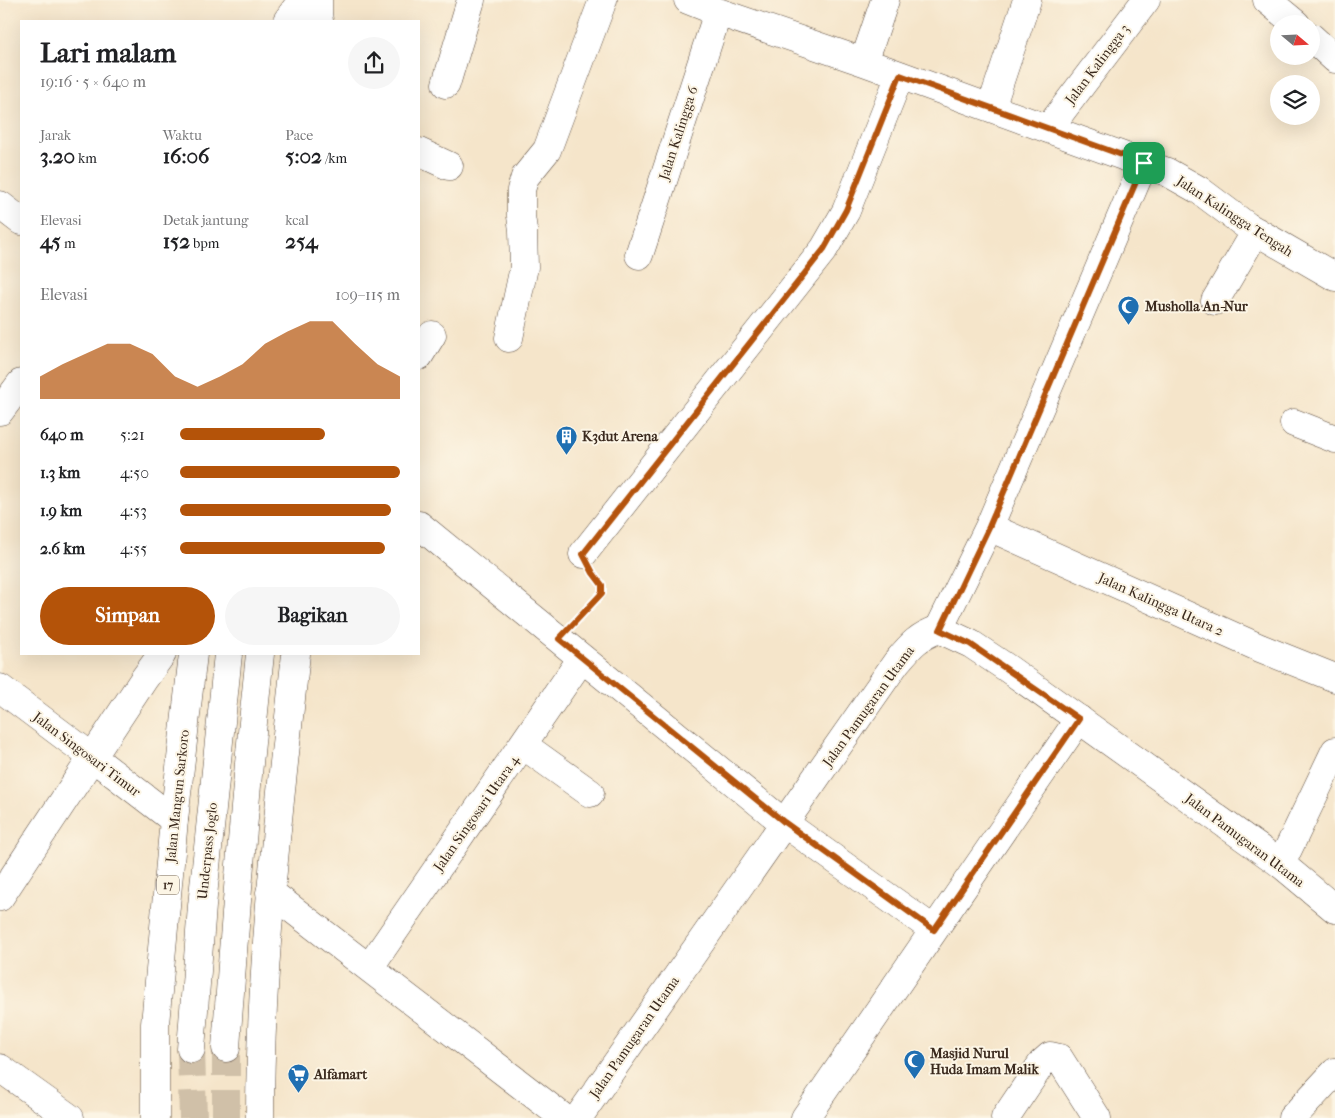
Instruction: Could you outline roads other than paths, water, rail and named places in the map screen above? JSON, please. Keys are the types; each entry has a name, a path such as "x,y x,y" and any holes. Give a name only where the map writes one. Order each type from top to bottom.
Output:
{"main road":[{"path":"446,84 471,0"},
{"path":"509,338 524,267 523,230 520,216 521,190 525,176 540,161 547,150 603,0"},
{"name":"Jalan Kalingga Tengah","path":"688,0 734,10 864,62 1144,163 1183,180 1256,231 1335,277"},
{"path":"864,62 885,0"},
{"path":"991,108 1027,0"},
{"name":"Jalan Kalingga 3","path":"1048,129 1146,0"},
{"path":"1267,0 1285,15"},
{"name":"Jalan Kalingga 6","path":"639,255 734,10"},
{"path":"290,20 314,11"},
{"path":"1320,46 1335,59"},
{"path":"583,554 824,249 846,210 900,75"},
{"path":"420,152 449,166"},
{"path":"940,630 989,527 1144,163"},
{"path":"0,205 20,220"},
{"path":"1215,302 1256,231"},
{"path":"0,411 20,384"},
{"path":"1294,423 1335,439"},
{"path":"420,526 784,822 934,930"},
{"name":"Jalan Kalingga Utara 2","path":"989,527 1260,648 1335,678"},
{"name":"Jalan Pamugaran Utama","path":"578,1118 879,687 908,648 924,635 940,630 970,644 1079,719 1281,864 1335,909"},
{"path":"0,897 161,655"},
{"name":"Jalan Mangun Sarkoro","path":"155,1118 155,1024 174,820 193,655"},
{"name":"Underpass Joglo","path":"191,1049 203,896 228,655"},
{"path":"226,1048 236,902 260,655"},
{"path":"260,1118 260,1048 270,892 296,655"},
{"name":"Jalan Singosari Utara 4","path":"368,968 582,658"},
{"name":"Jalan Singosari Timur","path":"0,688 174,820"},
{"path":"805,1118 1079,719"},
{"path":"523,745 590,793"},
{"path":"1281,864 1335,751"},
{"path":"270,892 564,1118"},
{"path":"1004,1118 1042,1063 1050,1056 1059,1058 1097,1118"},
{"path":"0,1068 70,1118"},
{"path":"1292,1118 1335,1072"}],"tunnel":[{"path":"226,1048 226,1118"},
{"path":"191,1049 193,1118"}],"place":[{"name":"Musholla An-Nur","path":"1129,325"},
{"name":"K3dut Arena","path":"566,455"},
{"name":"Masjid Nurul Huda Imam Malik","path":"914,1080"},
{"name":"Alfamart","path":"298,1093"}]}
